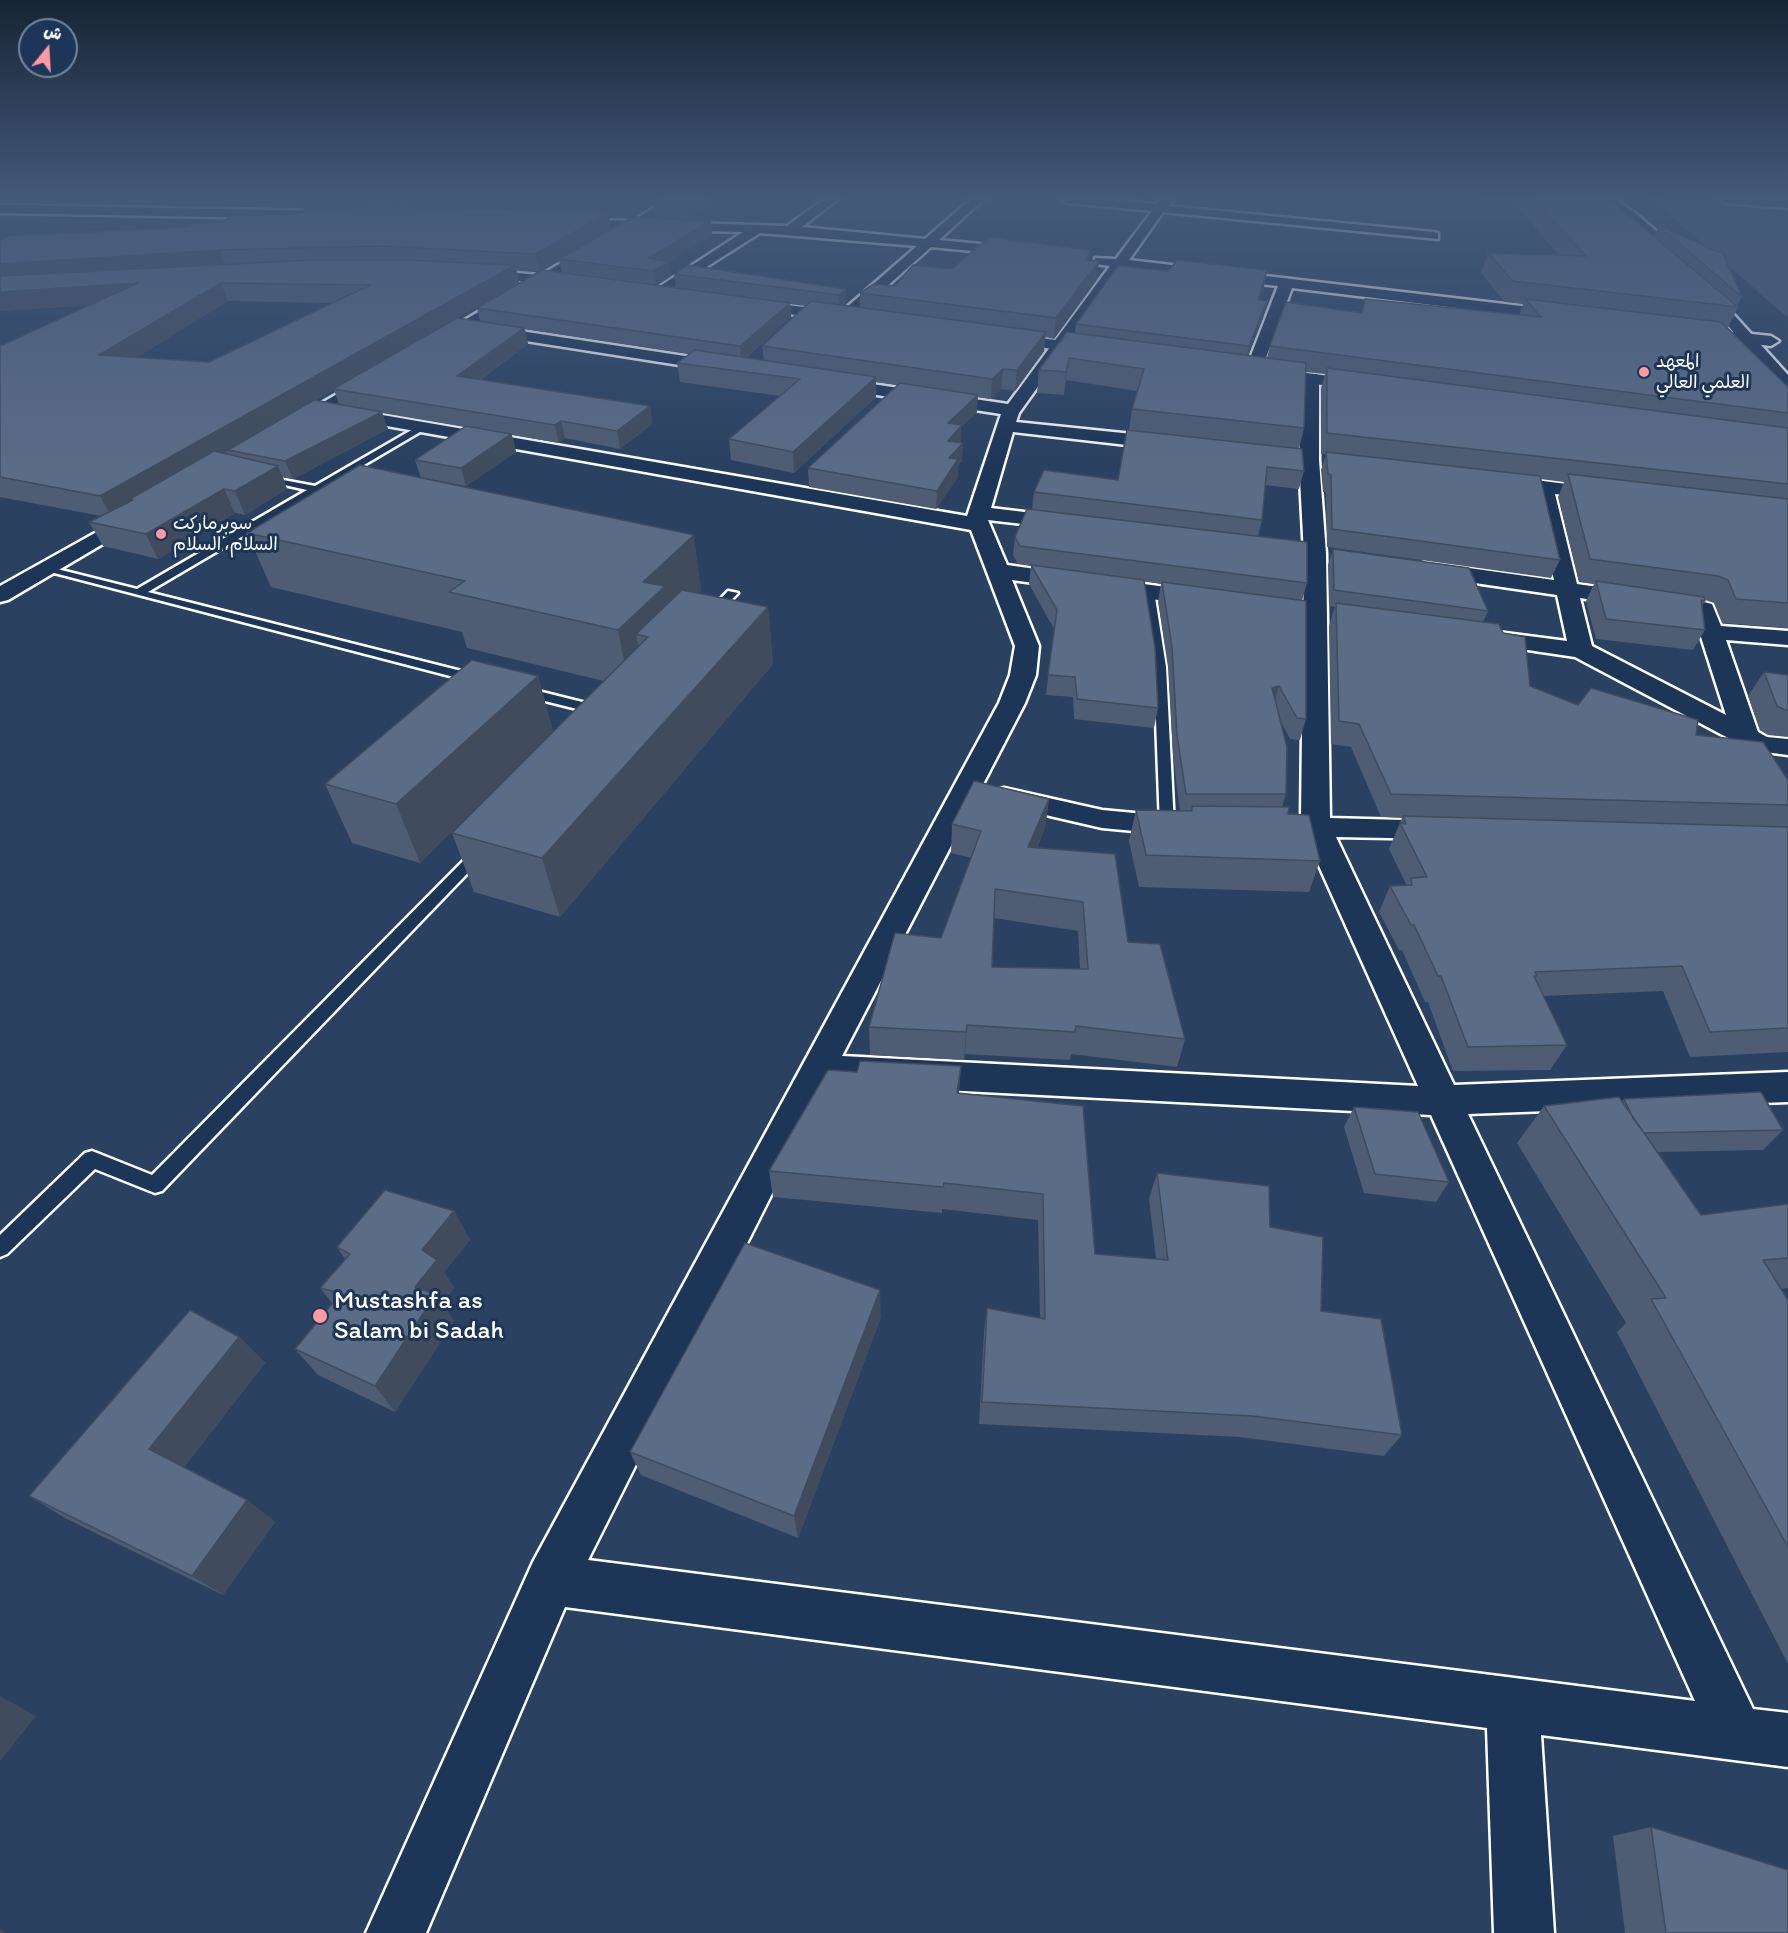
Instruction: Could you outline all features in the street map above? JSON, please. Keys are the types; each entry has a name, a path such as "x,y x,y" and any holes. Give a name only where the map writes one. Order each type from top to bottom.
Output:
{"main road":[{"path":"421,351 525,289"},
{"path":"659,289 654,292 682,296"},
{"path":"844,317 875,289"},
{"path":"396,1933 551,1580 817,1069 1012,703 1026,660 1027,646 980,519 1009,418 1060,345 1087,289"},
{"path":"1284,289 1247,370 1381,388"},
{"path":"1345,289 1583,319"},
{"path":"1703,289 1788,386"},
{"path":"1708,289 1753,322 1782,354"},
{"path":"729,302 867,320"},
{"path":"793,327 809,312"},
{"path":"462,327 746,370"},
{"path":"1678,331 1771,341"},
{"path":"981,335 1117,353"},
{"path":"279,433 391,368"},
{"path":"1311,378 1309,460 1315,554 1316,827 1445,1100 1737,1733"},
{"path":"814,380 894,393 1009,418 1193,447"},
{"path":"878,408 894,393"},
{"path":"320,410 789,492 980,519 1083,525"},
{"path":"789,492 805,476"},
{"path":"1473,479 1624,496"},
{"path":"1543,487 1581,650"},
{"path":"0,595 157,504"},
{"path":"1407,567 1704,609 1746,736"},
{"path":"999,572 1226,602"},
{"path":"1712,632 1788,638"},
{"path":"1454,633 1581,650 1761,744 1786,750"},
{"path":"968,789 1102,819 1167,826 1201,826"},
{"path":"1270,826 1469,831"},
{"path":"817,1069 1445,1100 1788,1087"},
{"path":"551,1580 1788,1740"},
{"path":"1513,1704 1524,1933"}],"lane":[{"path":"138,593 422,427"},
{"path":"251,475 317,489"},
{"path":"45,569 487,682"},
{"path":"1148,591 1160,667 1167,826"},
{"path":"701,625 732,593"},
{"path":"510,688 614,715 597,732"},
{"path":"0,1248 92,1159 155,1185 489,843"}],"shaded area":[{"path":"1755,289 1788,289 1788,318"}],"building":[{"path":"0,289 43,289 0,292"},
{"path":"124,289 210,289 99,355 209,362 361,289 472,289 100,496 0,477 0,346"},
{"path":"509,289 686,289 790,303 740,346 477,308"},
{"path":"793,289 846,289 839,295"},
{"path":"866,289 1078,289 1056,318 860,293"},
{"path":"1101,289 1261,289 1258,300 1267,301 1249,346 1076,324"},
{"path":"1584,289 1717,289 1738,307"},
{"path":"1365,299 1541,317 1525,299 1721,322 1788,387 1788,413 1270,346 1286,302 1362,313"},
{"path":"811,301 1046,332 1017,370 1003,369 992,379 762,346"},
{"path":"457,318 524,328 457,376 650,406 617,431 561,421 555,425 333,389"},
{"path":"1067,332 1306,363 1304,428 1132,409 1144,369 1069,358 1066,372 1039,370"},
{"path":"695,350 876,377 793,452 729,439 800,379 677,363"},
{"path":"1327,368 1788,428 1788,484 1327,433"},
{"path":"900,383 978,395 948,423 962,425 948,441 963,443 949,458 958,459 937,491 808,468"},
{"path":"314,400 382,412 285,461 228,450"},
{"path":"466,426 511,434 461,468 415,460"},
{"path":"1127,430 1302,449 1304,471 1267,467 1262,520 1034,492 1044,470 1118,480"},
{"path":"214,451 278,466 235,491 224,489 146,534 89,522 133,500 130,499"},
{"path":"1326,452 1540,476 1560,560 1332,529 1331,475 1328,474"},
{"path":"360,465 694,535 643,582 665,586 618,630 449,592 465,581 247,533"},
{"path":"1568,474 1788,499 1788,603 1736,599 1728,580 1718,576 1590,559"},
{"path":"1027,509 1307,542 1307,583 1020,546 1015,537"},
{"path":"1333,549 1469,568 1488,611 1334,590"},
{"path":"1031,565 1144,580 1155,648 1158,708 1077,699 1075,677 1048,675 1057,610"},
{"path":"1596,581 1704,597 1705,601 1701,600 1705,630 1606,619"},
{"path":"1162,582 1306,601 1306,719 1297,718 1279,686 1272,688 1287,747 1286,794 1186,794 1177,735 1172,647"},
{"path":"682,590 768,607 542,858 452,833 648,637 636,634"},
{"path":"1336,603 1499,624 1503,633 1525,637 1530,686 1578,705 1591,688 1698,720 1696,735 1763,742 1788,780 1788,805 1391,794 1359,724 1339,721"},
{"path":"472,660 538,676 396,804 325,784"},
{"path":"1764,672 1788,675 1788,710 1777,706"},
{"path":"974,781 1049,799 1028,847 1115,854 1128,942 1160,944 1185,1039 1076,1026 1075,1032 967,1025 966,1032 869,1027 895,933 941,938 981,831 952,824","holes":["995,889 1083,902 1088,969 992,967"]},
{"path":"1192,806 1289,807 1288,814 1309,815 1320,861 1146,855 1136,810 1192,811"},
{"path":"1403,816 1788,827 1788,1028 1710,1032 1682,966 1535,972 1537,976 1534,976 1567,1045 1468,1047 1441,976 1438,976 1414,925 1411,925 1390,886 1412,885 1411,878 1427,877 1400,823 1406,824"},
{"path":"860,1061 961,1066 957,1093 1083,1106 1095,1254 1168,1260 1157,1173 1269,1186 1270,1227 1323,1237 1321,1311 1381,1319 1402,1435 1253,1416 982,1402 987,1308 1045,1319 1043,1194 944,1183 943,1187 769,1171 828,1070 857,1072"},
{"path":"1761,1092 1783,1130 1644,1133 1633,1118 1624,1099"},
{"path":"1619,1097 1701,1215 1788,1204 1788,1258 1763,1260 1788,1300 1788,1547 1651,1299 1666,1298 1544,1106"},
{"path":"1354,1107 1418,1112 1449,1182 1375,1174"},
{"path":"385,1190 454,1211 422,1250 437,1260 415,1287 436,1294 375,1386 295,1349 341,1293 320,1288 350,1254 337,1247"},
{"path":"745,1243 880,1290 794,1516 630,1452"},
{"path":"190,1310 239,1337 149,1449 247,1500 192,1576 29,1496"},
{"path":"1651,1827 1788,1870 1788,1933 1666,1933"}],"place":[{"name":"المعهد العلمي العالي","path":"1644,372"},
{"name":"سوبرماركت السلام، السلام","path":"161,534"},
{"name":"Mustashfa as Salam bi Sadah","path":"320,1316"}]}
